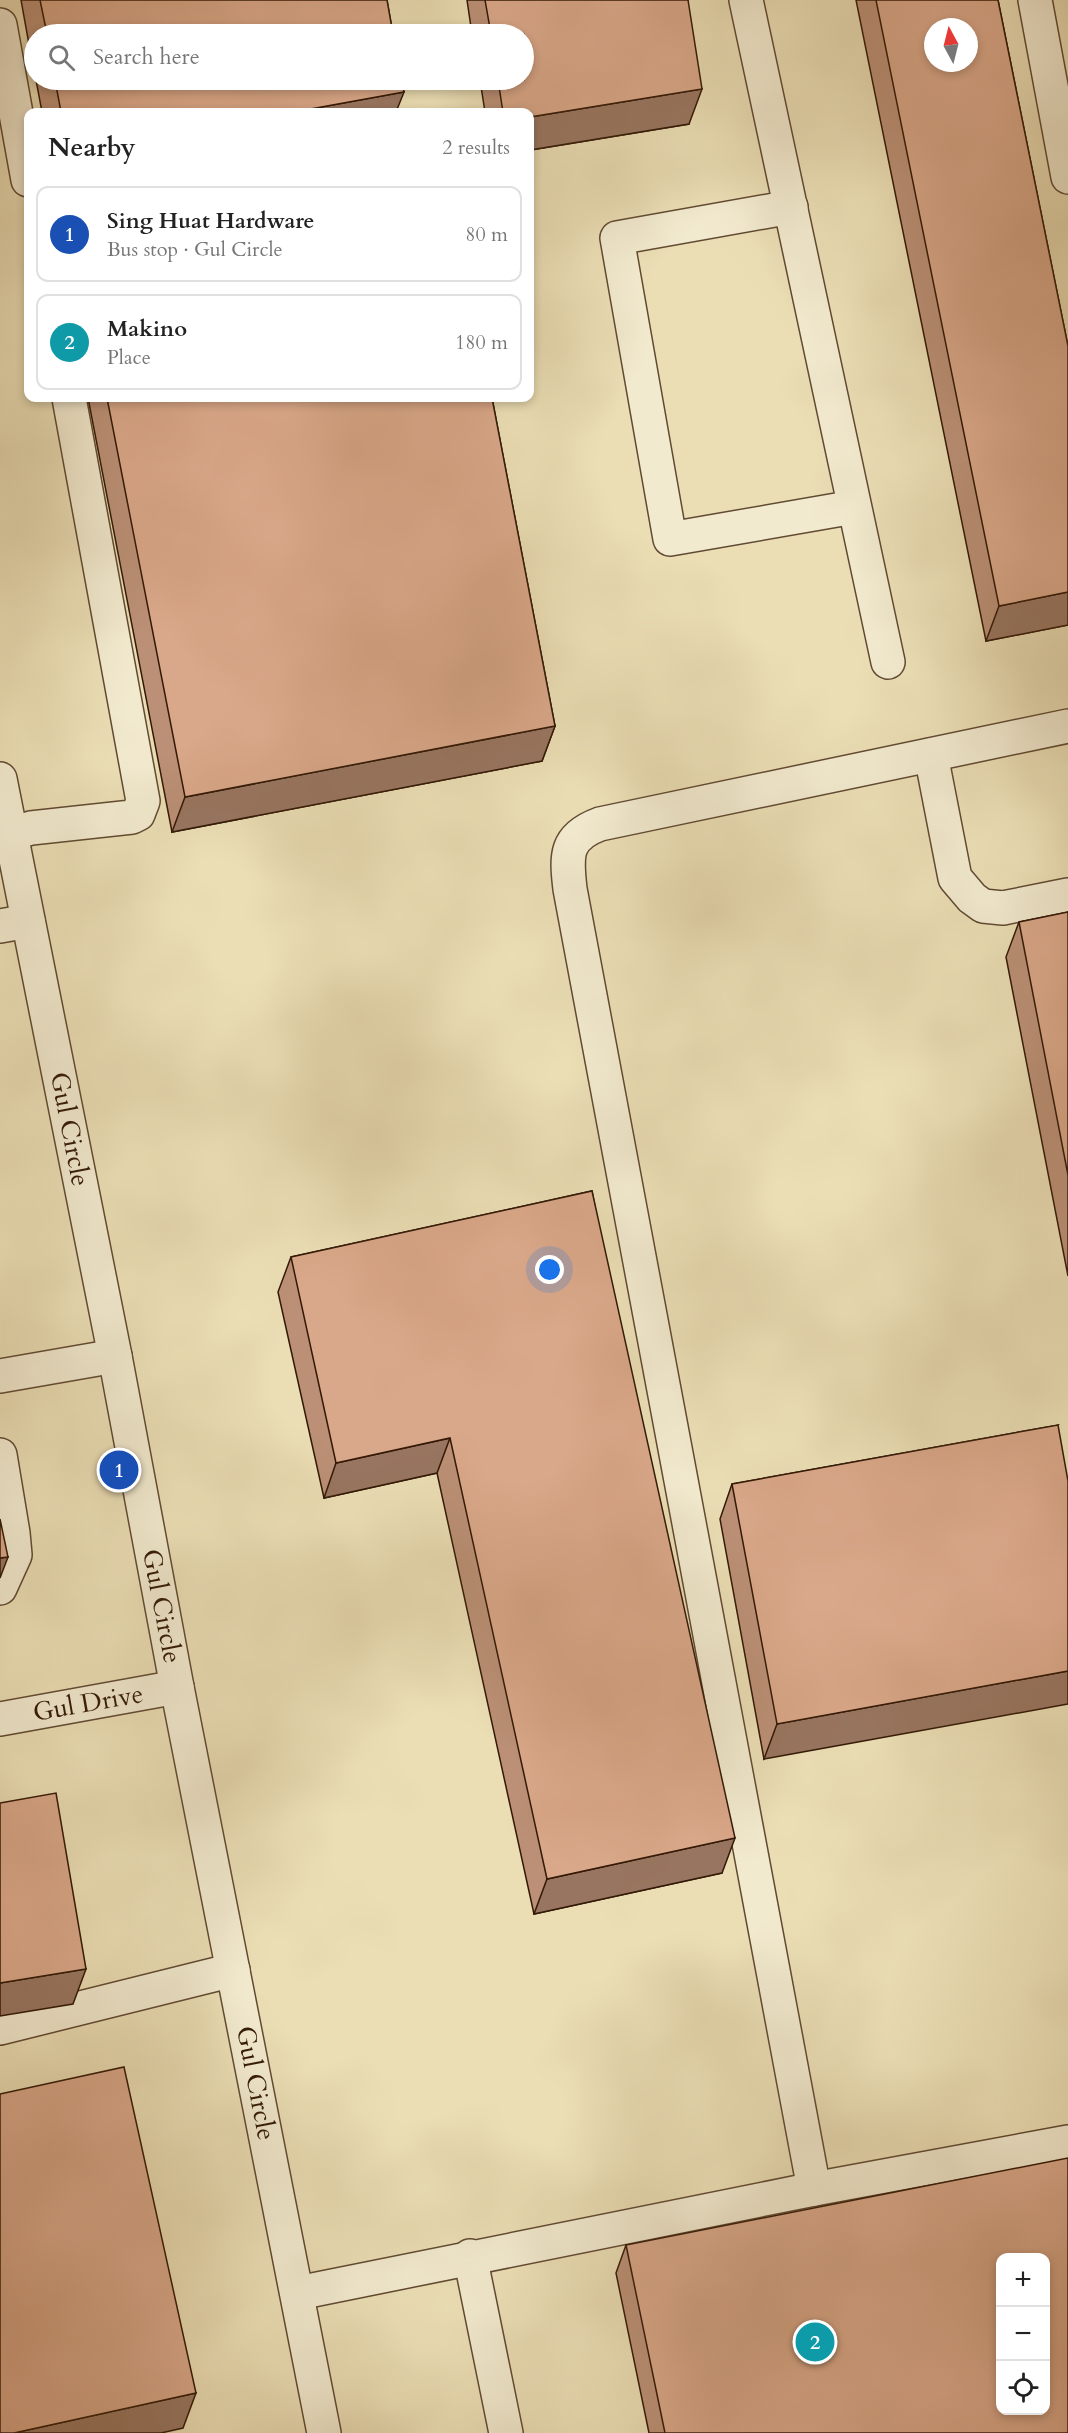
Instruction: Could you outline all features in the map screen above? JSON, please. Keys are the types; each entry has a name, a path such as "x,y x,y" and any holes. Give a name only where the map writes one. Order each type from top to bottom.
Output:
{"street":[{"path":"746,0 888,662"},
{"path":"1035,0 1068,177"},
{"path":"0,25 24,158"},
{"path":"790,207 617,238 670,539 854,507"},
{"path":"11,834 31,828 132,817 138,814 143,801 70,402"},
{"path":"814,2189 574,912 567,862 569,848 584,830 600,824 1068,726"},
{"path":"931,755 956,878 972,898 983,906 1003,908 1068,895"},
{"name":"Gul Circle","path":"0,779 11,834 14,924 115,1356 177,1687 324,2433"},
{"path":"0,1376 115,1356"},
{"path":"0,1455 15,1555 0,1588"},
{"name":"Gul Drive","path":"0,1719 177,1687"},
{"path":"0,2028 233,1970"},
{"path":"298,2293 470,2256 1068,2142"},
{"path":"470,2256 506,2433"}],"building":[{"path":"40,0 387,0 391,24 45,24"},
{"path":"485,0 688,0 702,89 534,116 534,108 502,108 500,90 534,90 534,24 489,24"},
{"path":"876,0 998,0 1068,346 1068,592 999,606"},
{"path":"57,90 404,90 404,92 316,108 60,108"},
{"path":"108,402 493,402 555,726 185,797"},
{"path":"1068,912 1068,1175 1019,922"},
{"path":"592,1191 735,1838 547,1879 450,1438 336,1463 291,1257"},
{"path":"1058,1425 1068,1481 1068,1671 777,1724 732,1484"},
{"path":"0,1519 8,1557 0,1558"},
{"path":"56,1793 86,1969 0,1983 0,1803"},
{"path":"124,2067 196,2393 14,2433 0,2433 0,2094"},
{"path":"1068,2158 1068,2433 665,2433 626,2245"}],"place":[{"name":"Sing Huat Hardware","path":"119,1470"},
{"name":"Makino","path":"815,2342"}]}
